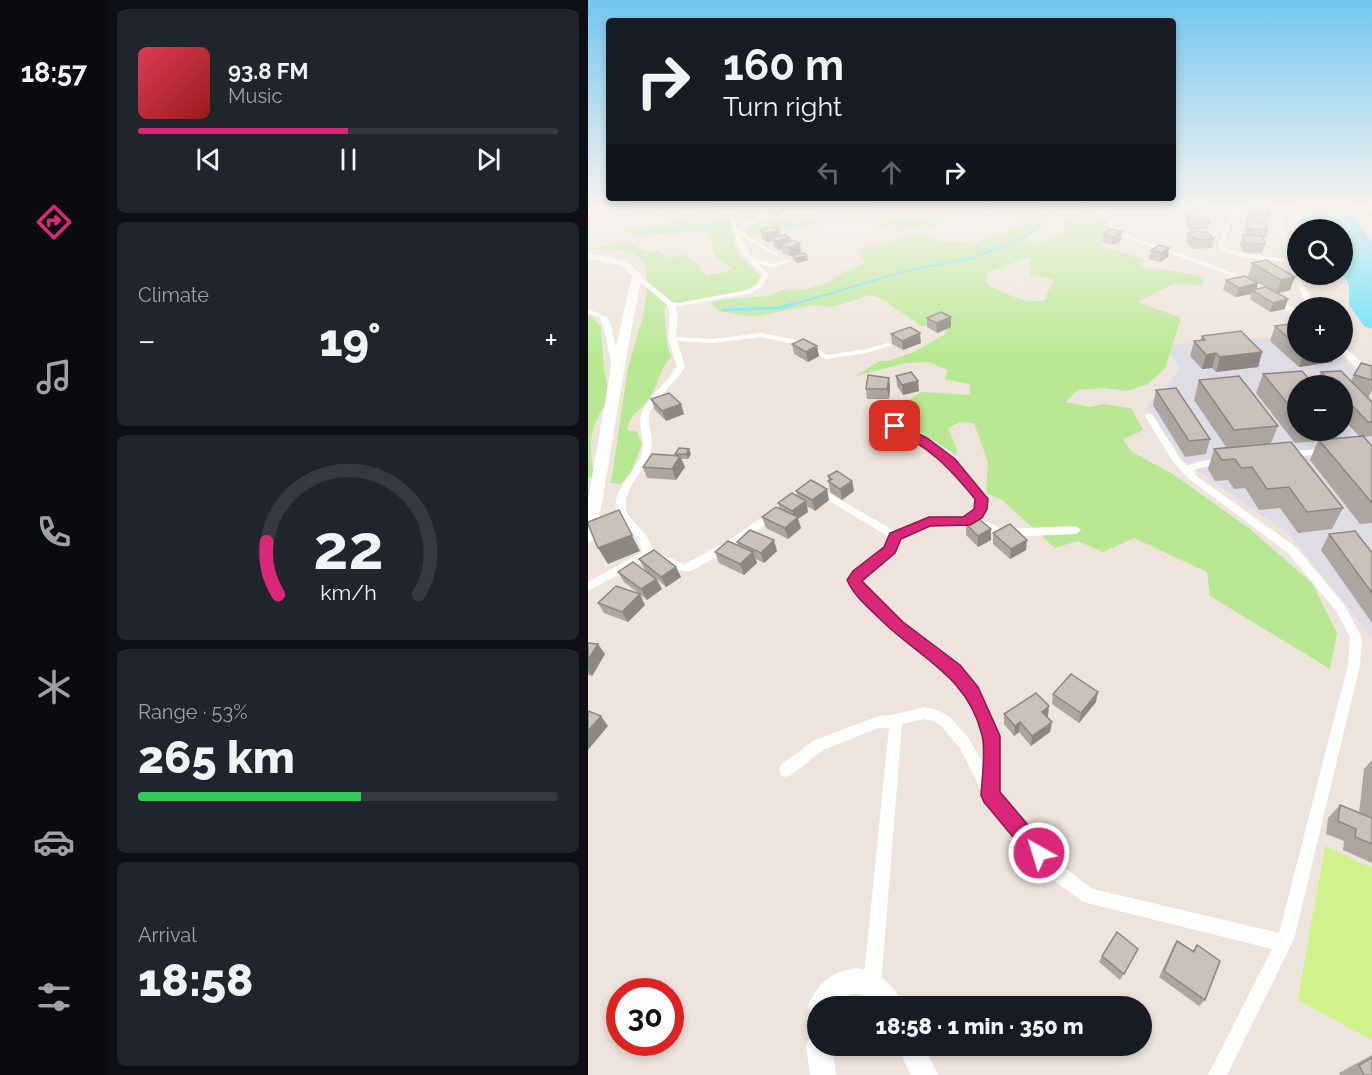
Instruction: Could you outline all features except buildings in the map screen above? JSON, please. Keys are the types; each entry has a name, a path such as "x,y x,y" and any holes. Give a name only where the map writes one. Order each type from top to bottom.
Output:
{"main road":[{"path":"588,256 624,263 637,276 616,368 611,414 588,538"},
{"path":"827,996 841,984 854,979 862,979 872,985 881,996"},
{"path":"820,1056 823,1075"},
{"path":"915,1056 925,1075"}],"street":[{"path":"670,304 693,303 750,292 759,286 766,275 748,255"},
{"path":"1181,255 1214,266 1243,281"},
{"path":"1245,255 1287,260"},
{"path":"749,259 773,266 787,261"},
{"path":"637,276 670,304 674,314 672,339 681,366 676,377 645,414 643,422 648,438 647,450 623,493 620,506 622,514 645,540 648,554"},
{"path":"1262,292 1287,308"},
{"path":"588,311 603,317 608,327 616,368"},
{"path":"672,339 713,341 761,335 800,343 826,357 888,345"},
{"path":"1353,359 1372,377"},
{"path":"875,411 895,426 923,440 950,462 981,499 981,509 965,522 929,521 895,536 890,549 858,574 854,580 858,588 897,627 954,670 972,692 991,736 991,795"},
{"path":"1149,416 1177,461 1191,476 1292,550 1340,608 1356,637 1354,665 1284,943 1217,1075"},
{"path":"1277,455 1335,451"},
{"path":"1191,476 1189,469 1197,465 1241,459"},
{"path":"805,493 814,490 821,492 895,536"},
{"path":"588,588 648,554 658,555 669,563 686,568 730,545 781,509"},
{"path":"974,517 988,528 1001,534 1076,530"},
{"path":"786,770 818,745 879,722 924,713 941,717 972,755 991,795 1051,868 1089,896 1284,943"},
{"path":"872,985 896,726 892,721"}],"shaded area":[{"path":"1287,337 1287,363 1348,363 1372,386 1372,638 1290,535 1184,461 1146,407 1180,370 1166,345"}],"green space":[{"path":"635,255 665,255 669,258 685,255 692,259 707,276 731,270 732,267 715,255 739,255 760,276 757,284 745,290 664,307 667,345 671,357 649,399 633,415 629,424 627,430 637,432 642,444 630,475 620,484 611,483 628,368 643,317 647,291 646,264"},
{"path":"860,255 1130,255 1145,260 1140,268 1170,270 1203,277 1203,285 1173,284 1138,302 1181,318 1165,368 1148,384 1127,391 1104,388 1078,390 1065,402 1090,407 1103,404 1131,408 1143,430 1123,440 1132,452 1173,474 1250,529 1312,583 1337,633 1330,669 1210,596 1207,572 1134,538 1103,552 1078,541 1055,548 1002,500 986,493 988,462 974,423 960,422 948,428 957,449 956,455 898,418 891,410 894,405 909,400 921,392 970,395 970,384 945,379 948,370 928,362 906,363 855,376 880,361 888,361 914,352 944,335 948,327 921,326 881,298 870,295 833,307 813,305 754,317 718,311 711,303 720,300 767,296 782,290 804,290 830,282 842,273 866,263","holes":["1030,257 1030,275 1055,280 1046,294 1047,299 1040,301 1024,300 985,282 988,272"]},
{"path":"588,316 591,316 601,326 604,371 610,397 594,427 591,453 594,477 588,478"},
{"path":"1325,846 1372,868 1372,1040 1298,1000"}],"water":[{"path":"1353,255 1372,255 1372,329 1364,326 1353,311 1353,297 1349,297 1349,285 1353,285"}],"waterway":[{"path":"791,305 906,271 980,255"},
{"path":"724,310 778,308 797,303"}],"route":[{"path":"895,426 923,440 950,462 981,499 981,509 977,515 965,522 929,521 895,536 890,549 858,574 854,580 858,588 897,627 954,670 972,692 991,736 991,795 1039,853"}]}
